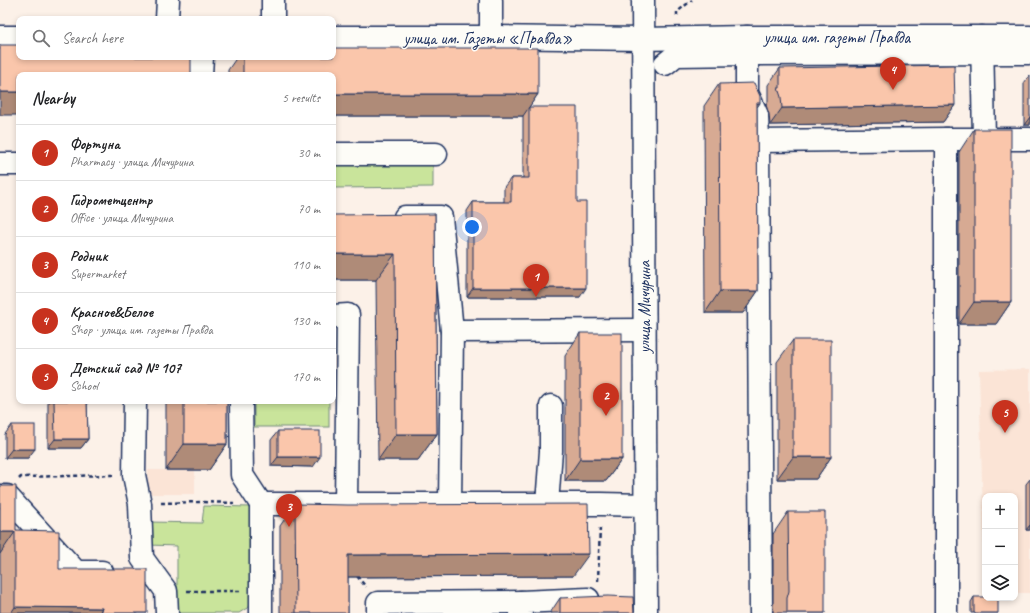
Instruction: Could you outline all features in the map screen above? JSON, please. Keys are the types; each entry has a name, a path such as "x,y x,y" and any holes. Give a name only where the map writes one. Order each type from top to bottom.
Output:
{"street":[{"path":"167,16 168,0"},
{"path":"273,0 273,16"},
{"path":"491,0 491,37"},
{"name":"улица Мичурина","path":"624,603 645,505 643,0"},
{"path":"0,37 16,37"},
{"name":"улица им. Газеты «Правда»","path":"336,37 643,39"},
{"name":"улица им. газеты Правда","path":"643,39 747,45 982,45 1030,37"},
{"path":"665,64 676,55 747,45 747,93 757,115 758,141 761,613"},
{"path":"984,139 982,45 1030,53"},
{"path":"201,72 202,60"},
{"path":"946,139 946,613"},
{"path":"758,141 1030,139"},
{"path":"336,154 436,154"},
{"path":"0,164 16,164"},
{"path":"387,216 441,217 452,331 450,504"},
{"path":"336,316 348,315 346,504"},
{"path":"452,331 644,330"},
{"path":"135,404 134,475 144,503 142,558 166,591 167,613"},
{"path":"241,404 242,475 261,504 261,613"},
{"path":"547,504 551,451 551,406"},
{"path":"4,496 76,572 154,573"},
{"path":"261,504 645,505"},
{"path":"378,613 378,603 521,607 624,603"}],"path":[{"path":"677,20 677,12 692,0"},
{"path":"4,496 21,477 134,475"},
{"path":"144,503 201,502 261,504"},
{"path":"601,504 624,603"},
{"path":"194,591 261,591"}],"shaded area":[{"path":"1030,369 1030,593 1018,593 1018,493 982,493 979,370"},
{"path":"148,470 195,470 195,494 148,494"}],"green space":[{"path":"336,162 433,162 433,187 336,188"},
{"path":"254,404 329,404 329,427 254,427"},
{"path":"204,506 251,507 252,605 239,613 177,613 177,546 149,545 149,522 202,523"}],"building":[{"path":"0,45 16,45 16,60 191,60 191,72 16,72 16,92 0,92"},
{"path":"336,48 538,48 538,94 336,94 336,72 243,72 243,60 336,60"},
{"path":"954,65 955,105 782,108 778,88 780,88 780,68"},
{"path":"754,83 760,96 760,103 757,103 758,291 720,291 719,84"},
{"path":"529,107 577,107 577,202 586,202 586,288 473,288 473,202 511,202 511,178 529,178"},
{"path":"974,129 1011,129 1011,302 974,302"},
{"path":"435,214 437,434 396,434 395,254 336,254 336,215"},
{"path":"580,333 622,333 622,459 580,459"},
{"path":"793,340 831,340 831,457 793,457"},
{"path":"54,404 87,404 88,439 55,439"},
{"path":"184,404 227,404 227,444 184,444"},
{"path":"12,425 35,425 35,449 12,449"},
{"path":"278,431 320,431 320,457 278,457"},
{"path":"0,486 16,486 16,530 59,531 59,569 147,569 147,613 102,613 102,608 15,607 15,532 0,532"},
{"path":"295,504 588,504 589,554 348,555 348,613 296,613"},
{"path":"788,512 825,512 825,613 787,613 787,598 789,591"},
{"path":"608,596 633,597 634,613 560,613 560,598"},
{"path":"974,597 982,597 982,601 998,601 998,613 974,613"}],"place":[{"name":"Красное&Белое","path":"893,90"},
{"name":"Фортуна","path":"536,297"},
{"name":"Гидрометцентр","path":"606,416"},
{"name":"Детский сад № 107","path":"1005,433"},
{"name":"Родник","path":"289,527"}]}
